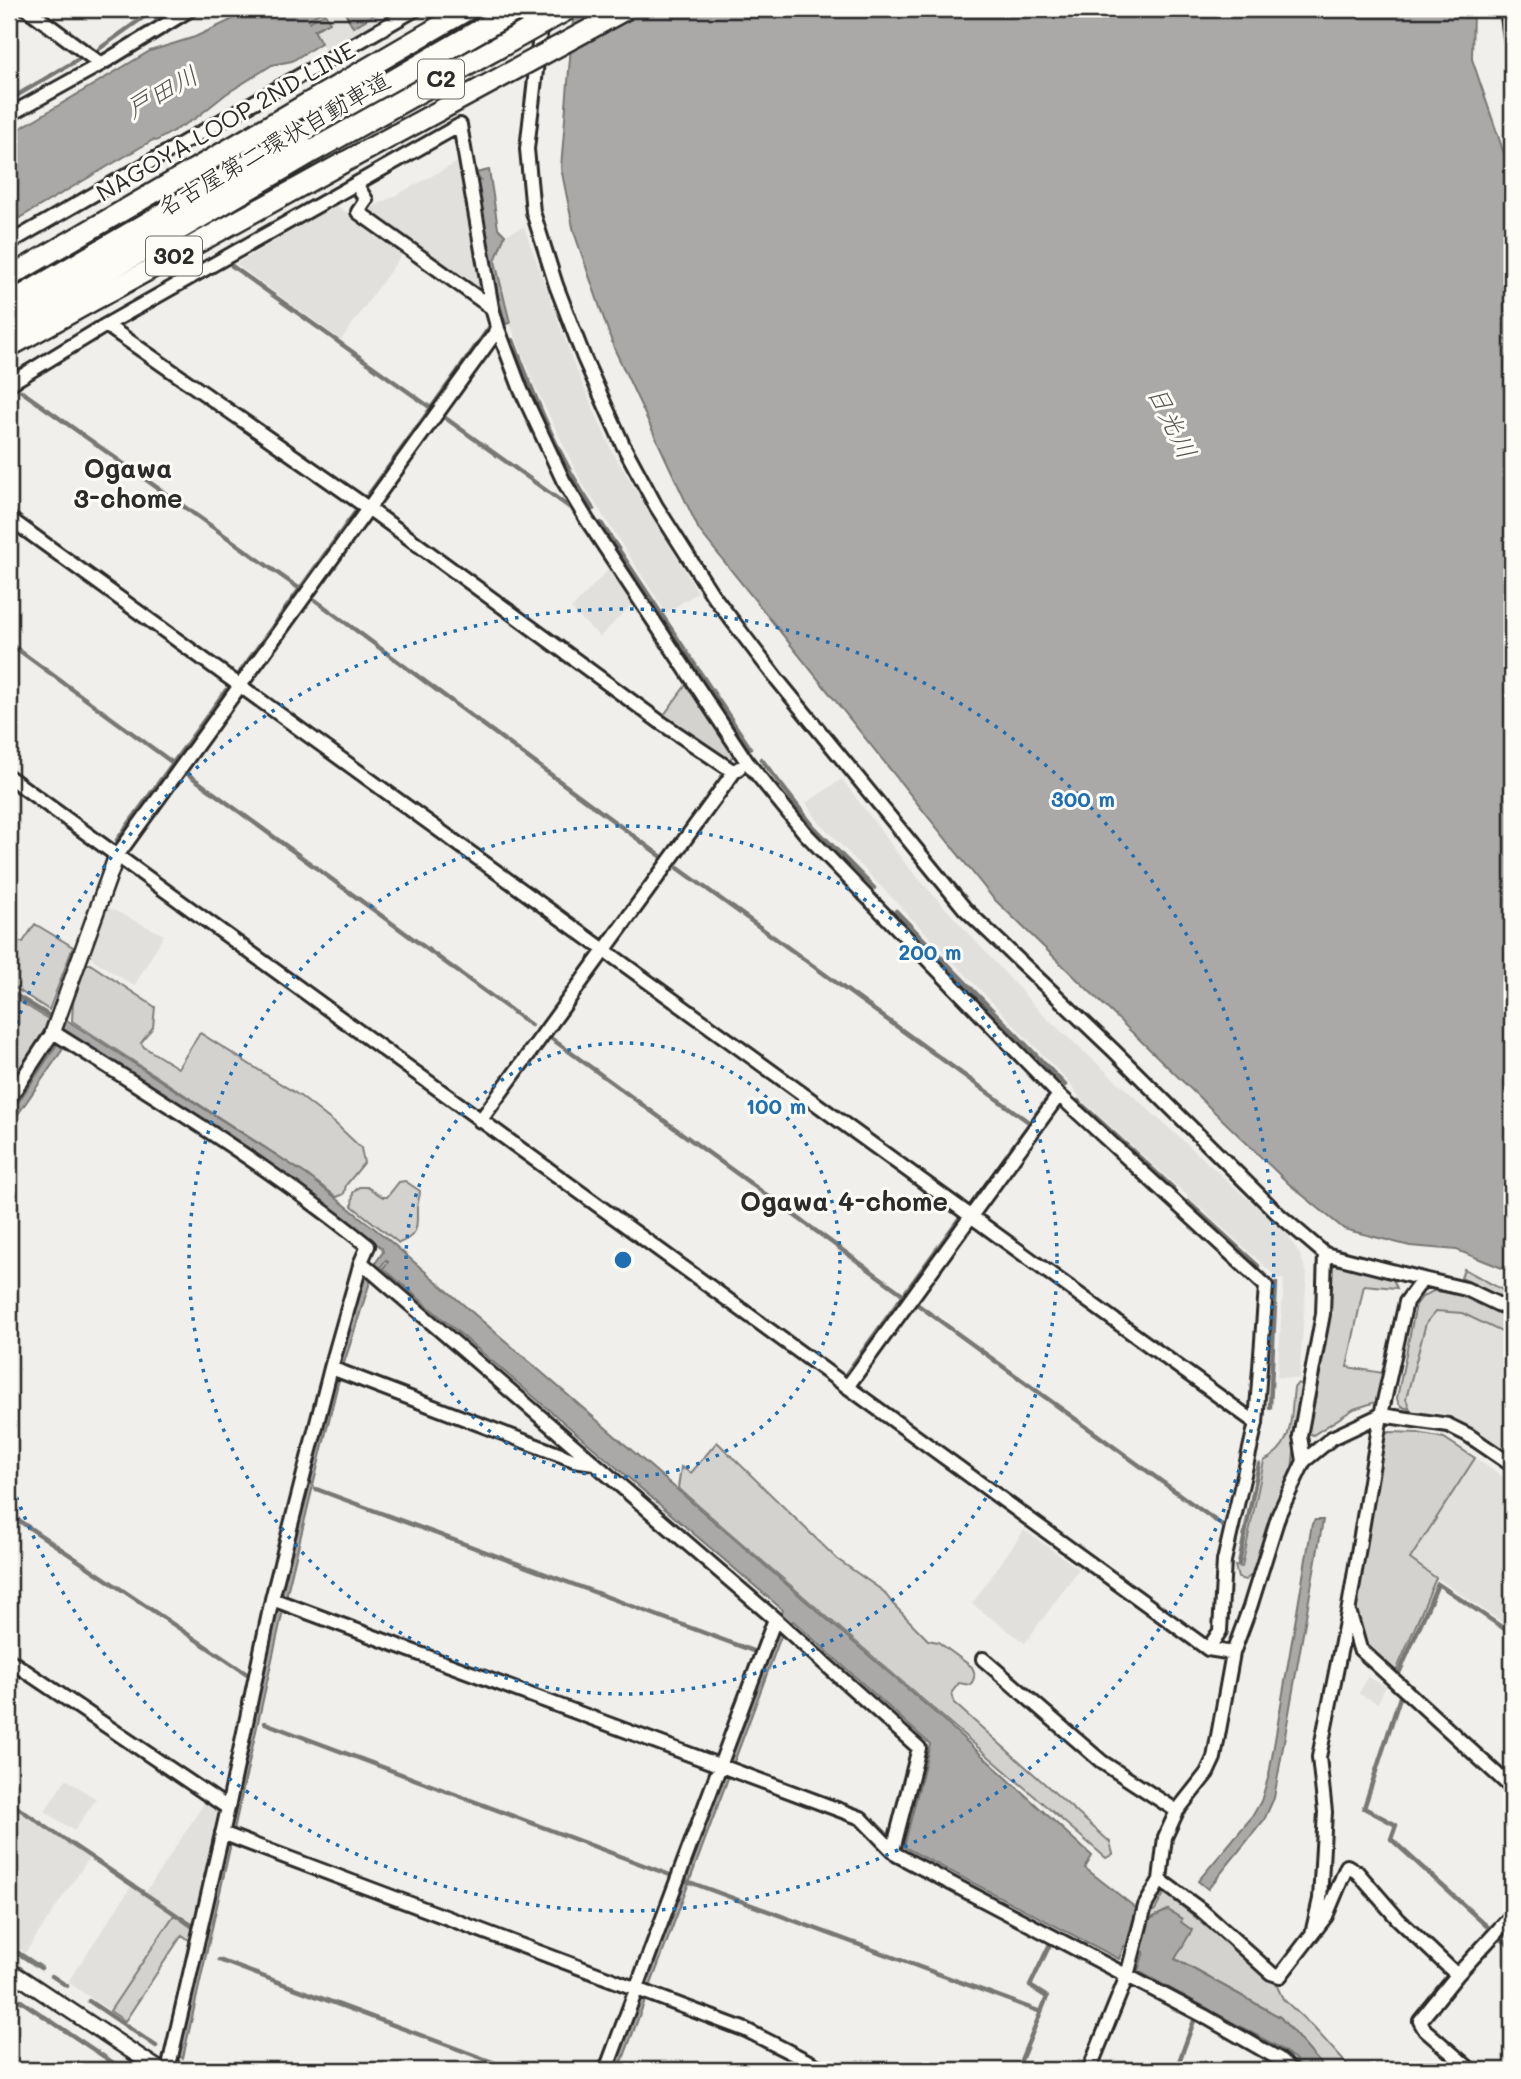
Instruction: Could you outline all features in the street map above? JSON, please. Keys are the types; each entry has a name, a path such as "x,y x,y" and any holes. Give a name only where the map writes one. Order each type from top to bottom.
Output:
{"highway":[{"name":"NAGOYA LOOP 2ND LINE","path":"9,277 469,9"},
{"name":"名古屋第二環状自動車道","path":"9,302 41,286 517,9"},
{"name":"名古屋第二環状自動車道","path":"9,328 316,149 567,9"},
{"name":"302","path":"9,347 627,9"},
{"path":"9,335 128,259"}],"street":[{"path":"27,9 101,64"},
{"path":"9,115 101,64 191,9"},
{"path":"9,243 416,9"},
{"path":"543,9 527,149 533,212 556,285 584,358 623,445 656,506 712,594 965,909 1113,1050 1277,1213 1325,1254 1466,1289 1512,1311"},
{"path":"1507,9 1512,46"},
{"path":"9,384 106,325 460,125 492,308 521,390 563,480 747,762 805,833 1059,1096 1266,1286 1256,1423 1224,1561 1220,1631 1208,1649"},
{"path":"356,184 366,201 358,212 492,308"},
{"path":"106,325 368,508 660,722 734,772"},
{"path":"9,1098 60,1037 61,1013 116,856 498,329"},
{"path":"9,518 1256,1423"},
{"path":"480,1121 734,772 747,762"},
{"path":"9,777 1208,1649 1233,1653"},
{"path":"60,1037 184,1114 323,1210 368,1246 368,1268 331,1368 272,1599 228,1808 229,1836 168,2070"},
{"path":"847,1387 1059,1096"},
{"path":"1304,1461 1300,1436 1323,1314 1325,1254"},
{"path":"368,1268 789,1631 919,1748 893,1850"},
{"path":"1312,1934 1320,1899 1325,1812 1319,1757 1349,1606 1381,1415 1406,1302 1423,1279"},
{"path":"331,1368 574,1460 595,1464"},
{"path":"1089,2070 1127,1976 1145,1906 1160,1880 1165,1837 1177,1811 1207,1773 1214,1758 1233,1653 1279,1514 1304,1461 1332,1438 1381,1415 1448,1425 1512,1465"},
{"path":"272,1599 861,1818 897,1855 1204,2016 1279,2059 1291,2070"},
{"path":"1349,1606 1360,1649 1512,1788"},
{"path":"606,2070 643,1991 720,1765 775,1619"},
{"path":"983,1659 1102,1762 1177,1811"},
{"path":"9,1660 228,1808"},
{"path":"229,1836 746,2030 825,2070"},
{"path":"1160,1880 1201,1910 1271,1973 1280,1976 1326,1916 1347,1866 1357,1872 1398,1919 1457,1975"},
{"path":"1471,2070 1425,2030 1420,2021 1457,1975 1512,1915"},
{"path":"9,1970 160,2070"}],"shaded area":[{"path":"323,9 397,9 325,50 314,30 330,21 325,13 309,22 308,20 324,11"},
{"path":"458,162 483,295 366,211"},
{"path":"336,205 403,253 341,340 236,264"},
{"path":"524,227 574,364 612,451 698,592 666,613 581,481 534,384 510,323 495,261 505,235"},
{"path":"610,568 633,603 600,637 571,609"},
{"path":"686,685 734,756 728,760 664,715"},
{"path":"842,779 908,867 1041,1013 1288,1235 1307,1274 1299,1379 1277,1377 1284,1279 1280,1280 1081,1099 1068,1081 817,820 806,803"},
{"path":"107,907 164,935 134,986 88,956"},
{"path":"35,924 73,947 49,1010 9,984 9,942 23,942"},
{"path":"86,964 90,964 155,1007 153,1027 141,1043 144,1047 178,1068 200,1033 300,1096 337,1125 361,1148 364,1163 346,1185 344,1194 337,1197 72,1021 73,1003"},
{"path":"9,995 48,1019 43,1034 9,1085"},
{"path":"405,1181 420,1193 416,1230 399,1243 352,1206 353,1193 359,1187 367,1187 387,1197 399,1182"},
{"path":"1341,1261 1392,1277 1397,1288 1364,1285 1347,1367 1383,1373 1379,1401 1354,1409 1313,1435 1306,1432 1328,1316 1331,1271 1334,1263"},
{"path":"1464,1269 1512,1295 1512,1302 1461,1278"},
{"path":"1433,1291 1458,1293 1512,1319 1512,1337 1462,1313 1436,1311 1426,1323 1406,1399 1410,1409 1407,1409 1400,1405 1397,1398 1416,1305 1422,1297"},
{"path":"1436,1311 1462,1313 1512,1337 1512,1453 1453,1416 1410,1409 1406,1399 1426,1323"},
{"path":"1298,1383 1302,1385 1292,1469 1253,1574 1245,1580 1238,1578 1235,1566 1242,1567 1264,1461 1274,1455 1286,1439 1291,1421 1294,1388"},
{"path":"1390,1432 1444,1438 1475,1458 1410,1559 1436,1578 1395,1674 1378,1659 1364,1640 1355,1609 1382,1435"},
{"path":"717,1442 837,1559 883,1591 928,1640 938,1642 972,1667 973,1681 970,1685 959,1683 952,1692 954,1703 1110,1842 1113,1854 1106,1858 678,1488 681,1467 691,1473"},
{"path":"1475,1458 1512,1483 1512,1629 1409,1559"},
{"path":"1024,1530 1079,1569 1025,1643 972,1604"},
{"path":"1367,1677 1386,1686 1378,1703 1359,1694"},
{"path":"66,1779 96,1799 74,1831 45,1811"},
{"path":"205,1802 217,1811 220,1821 197,1926 146,1892"},
{"path":"9,1805 89,1858 25,1953 9,1941"},
{"path":"131,1887 174,1915 110,2011 68,1982"},
{"path":"1165,1892 1276,1984 1283,1999 1352,2070 1326,2070 1280,2017 1175,1959 1181,1921 1168,1910 1150,1919 1150,1913 1155,1910"},
{"path":"174,1915 195,1930 192,1942 182,1935 125,2021 110,2011"}],"water":[{"name":"戸田川","path":"251,9 323,9 324,11 308,19 309,22 325,13 330,22 314,30 321,43 292,61 272,65 226,94 196,118 9,224 9,135 150,51 195,37"},
{"path":"343,9 384,9 353,27"},
{"name":"日光川","path":"574,9 1473,9 1472,59 1512,173 1512,1272 1457,1250 1410,1246 1344,1229 1289,1184 993,898 699,530 614,348 574,232 561,168"},
{"path":"489,170 498,228 505,235 495,261 510,323 506,324 490,268 477,180 480,180 476,173"},
{"path":"65,1019 307,1175 384,1236 940,1717 1092,1856 1085,1868 1150,1919 1168,1910 1182,1919 1181,1922 1192,1930 1175,1959 1280,2017 1326,2070 1303,2070 1295,2059 1280,2048 1138,1971 1144,1952 1124,1946 1119,1959 904,1847 930,1744 793,1621 783,1631 619,2070 613,2070 783,1610 383,1268 388,1262 386,1260 371,1279 339,1379 286,1597 183,2058 178,2056 279,1596 334,1377 364,1279 383,1252 382,1248 345,1219 268,1164 69,1035 63,1049 9,1127 9,1116 58,1043"},
{"path":"1315,1520 1323,1520 1274,1798 1264,1820 1208,1889 1198,1881 1252,1817 1261,1801 1269,1775 1312,1524"}],"waterway":[{"path":"99,49 155,9"},
{"path":"9,100 79,59"},
{"path":"232,266 431,408"},
{"path":"366,498 491,325"},
{"path":"513,340 558,448 593,509"},
{"path":"21,391 300,589"},
{"path":"444,417 569,507"},
{"path":"240,672 356,511"},
{"path":"601,523 750,748"},
{"path":"311,597 662,857"},
{"path":"9,643 173,763"},
{"path":"117,840 226,690"},
{"path":"761,759 813,826 874,888"},
{"path":"185,772 531,1025"},
{"path":"678,868 1030,1123"},
{"path":"896,911 1065,1085"},
{"path":"9,991 56,1020"},
{"path":"552,1039 904,1295"},
{"path":"972,1204 1047,1099"},
{"path":"1078,1101 1173,1188"},
{"path":"1188,1202 1258,1266"},
{"path":"846,1374 958,1220"},
{"path":"1270,1407 1276,1283"},
{"path":"914,1302 1223,1526"},
{"path":"1239,1564 1259,1464"},
{"path":"316,1489 753,1651"},
{"path":"9,1514 250,1676"},
{"path":"1399,1673 1438,1584 1512,1634"},
{"path":"1401,1694 1364,1808 1396,1825 1391,1839 1490,1929"},
{"path":"265,1723 670,1875"},
{"path":"9,1802 196,1928"},
{"path":"684,1880 1041,2012"},
{"path":"1503,1940 1512,1948"},
{"path":"1017,2070 1047,1997 1030,1986 1050,1944"},
{"path":"9,1947 41,1968"},
{"path":"219,1960 514,2070"},
{"path":"52,1976 67,1986"},
{"path":"9,1993 124,2070"},
{"path":"89,2001 156,2046"},
{"path":"1176,2070 1195,2018"}],"district":[{"name":"Ogawa 3-chome","path":"128,484"},
{"name":"Ogawa 4-chome","path":"844,1202"}]}
